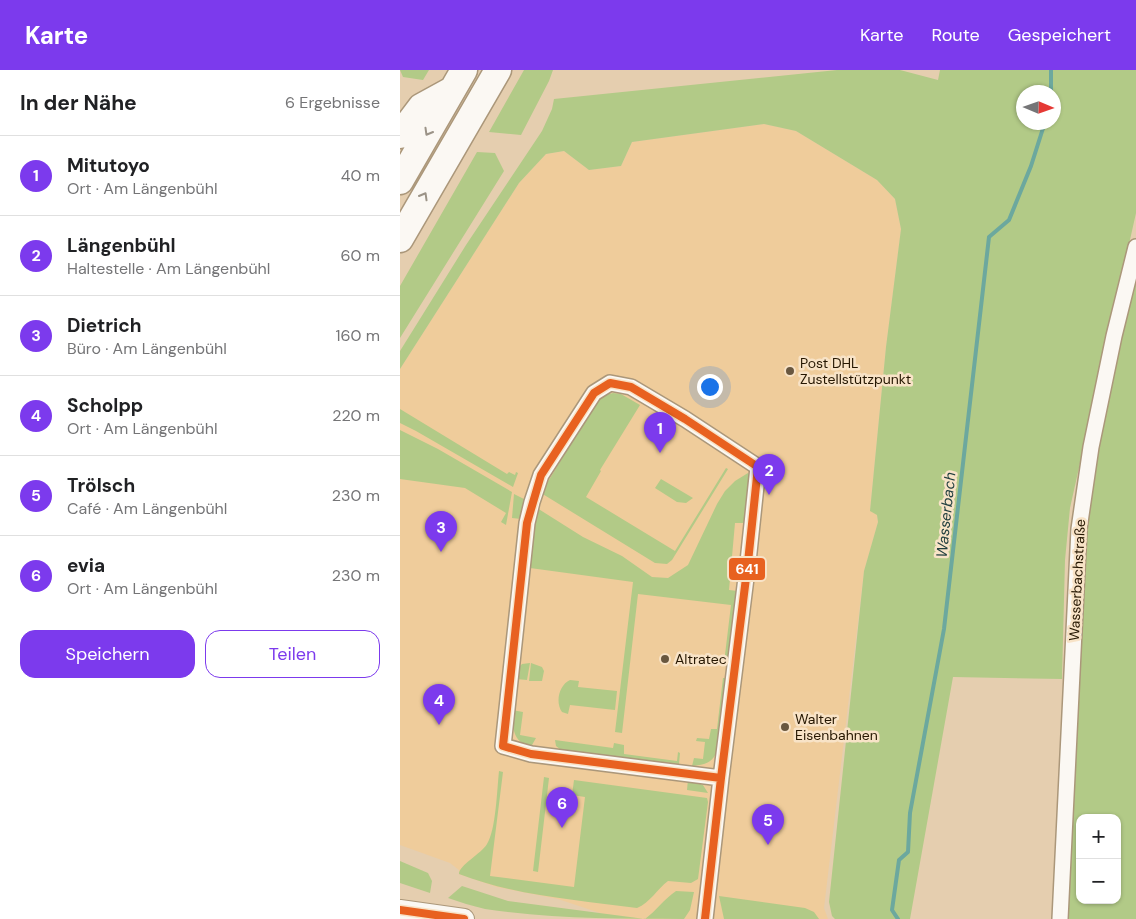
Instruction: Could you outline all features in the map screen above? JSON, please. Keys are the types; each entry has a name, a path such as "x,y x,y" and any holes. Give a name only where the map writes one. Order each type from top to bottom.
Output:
{"highway":[{"path":"400,239 498,70"},
{"path":"400,135 421,106 458,80"},
{"path":"400,181 458,80"}],"main road":[{"path":"400,910 464,919"}],"street":[{"name":"Wasserbachstraße","path":"1060,919 1079,529 1091,447 1114,336 1136,247"},
{"path":"705,919 758,467 685,419 631,387 610,383 594,393 542,475 532,502 527,523 504,746 531,754 721,778"},
{"path":"707,902 715,919"}],"shaded area":[{"path":"764,124 796,131 877,180 895,199 901,229 886,347 870,510 877,515 878,522 864,571 824,908 828,919 627,919 609,916 558,899 497,887 459,874 459,870 450,863 400,845 400,369 519,183 546,154 564,151 589,170 621,166 632,142"}],"green space":[{"path":"400,70 429,70 423,80 403,77"},
{"path":"524,70 553,70 521,135 489,132"},
{"path":"837,70 900,70 938,80 940,70 1136,70 1136,213 1070,508 1065,560 1062,679 953,677 910,919 835,919 832,916 829,902 864,571 878,522 877,515 870,511 886,347 901,229 895,199 877,180 796,131 764,124 632,142 621,166 589,170 564,151 546,154 519,183 400,369 400,351 466,245 542,131 552,109 554,99"},
{"path":"477,152 495,153 504,171 400,338 400,286"},
{"path":"1136,261 1136,919 1065,919 1082,579 1092,465"},
{"path":"621,394 640,405 600,470 586,497 675,551 726,468 728,469 672,560 667,564 655,563 541,493 597,401 605,395"},
{"path":"400,409 507,474 509,472 515,475 516,472 518,473 513,487 400,423"},
{"path":"400,430 438,449 512,492 506,525 501,522 506,513 465,488 400,479"},
{"path":"748,473 750,477 745,523 735,523 729,590 738,591 729,663 724,663 731,605 638,594 622,733 615,732 633,582 530,568 537,508 583,537 622,556 652,577 668,578 688,565 725,491 735,481"},
{"path":"661,479 693,498 686,503 677,502 655,488"},
{"path":"514,494 524,499 521,519 512,518"},
{"path":"530,663 527,680 516,679 518,668 522,664"},
{"path":"531,663 542,667 544,671 542,681 529,681"},
{"path":"723,678 727,678 722,731 717,751 714,757 707,763 692,766 694,758 703,759 705,742 696,741 697,738 709,739 711,729 717,729"},
{"path":"570,680 579,681 578,687 617,691 615,710 570,705 568,714 562,712 559,694 566,682"},
{"path":"512,710 523,712 520,735 536,738 532,745 521,742 517,738 513,728"},
{"path":"555,740 613,748 614,743 624,745 624,754 677,761 678,752 680,753 679,764 561,750 556,746"},
{"path":"499,771 503,772 490,876 574,887 585,797 572,795 574,780 707,798 698,879 691,883 668,881 646,903 637,908 569,900 525,892 459,874 463,867 484,848 490,838 497,798"},
{"path":"544,777 549,778 538,872 533,871"},
{"path":"688,779 703,785 708,793 687,790"},
{"path":"400,861 428,873 432,881 430,893 400,883"},
{"path":"462,886 508,901 644,919 559,917 485,909 448,898"},
{"path":"676,891 694,892 690,910 684,919 645,919"},
{"path":"719,896 805,908 814,912 819,919 724,919"}],"waterway":[{"name":"Wasserbach","path":"1051,70 1051,85"},
{"name":"Wasserbach","path":"898,919 892,910 899,860 908,852 910,813 944,629 989,237 1009,220 1031,166 1042,130"}],"transit line":[{"name":"641","path":"610,383 631,387 685,419 758,467 721,778 531,754 503,746 527,523 541,475 594,393 610,383"},
{"name":"641","path":"705,919 721,778"},
{"name":"641","path":"400,910 464,919"}],"place":[{"name":"Post DHL Zustellstützpunkt","path":"790,371"},
{"name":"Mitutoyo","path":"660,453"},
{"name":"Längenbühl","path":"769,495"},
{"name":"Dietrich","path":"441,552"},
{"name":"Altratec","path":"665,659"},
{"name":"Scholpp","path":"439,725"},
{"name":"Walter Eisenbahnen","path":"785,727"},
{"name":"evia","path":"562,828"},
{"name":"Trölsch","path":"768,845"}]}
